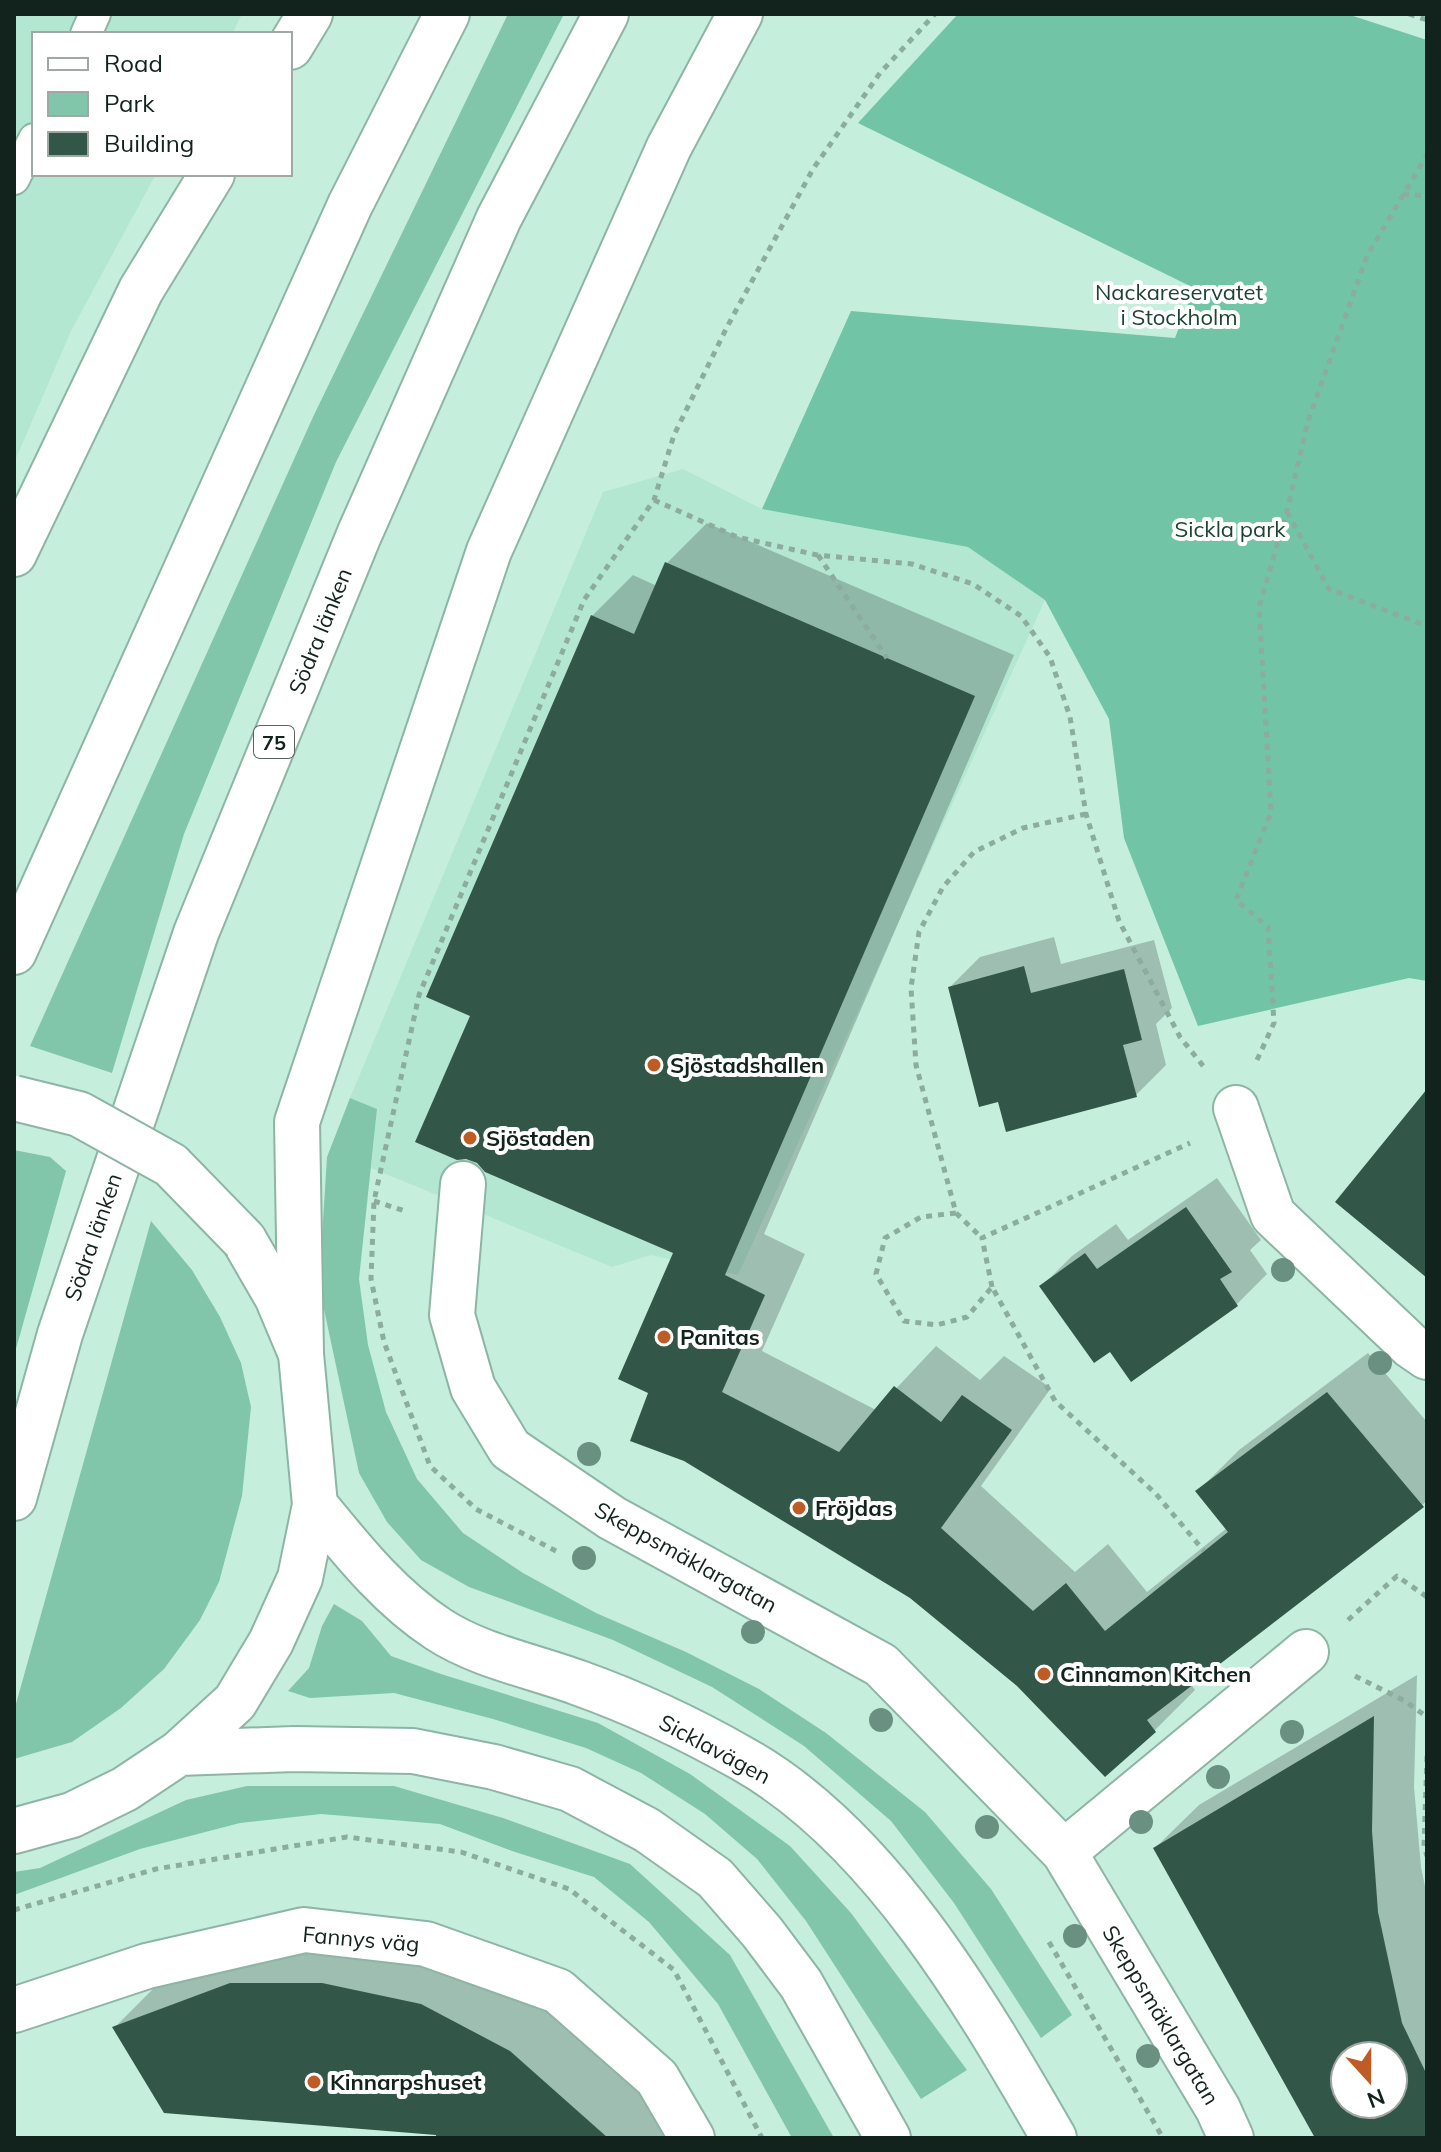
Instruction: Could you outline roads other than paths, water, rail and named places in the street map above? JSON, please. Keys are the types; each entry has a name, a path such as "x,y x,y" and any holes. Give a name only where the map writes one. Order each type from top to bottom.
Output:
{"main road":[{"path":"292,44 310,14"},
{"path":"14,952 350,205 447,14"},
{"name":"Södra länken","path":"14,1498 60,1334 196,933 359,535 499,218 606,14"},
{"path":"14,1831 72,1815 125,1789 179,1753 235,1702 271,1642 300,1578 315,1505 301,1354 297,1122 489,551 669,147 740,14"},
{"path":"14,554 141,290 211,176"},
{"path":"14,1098 79,1114 171,1165 244,1240 277,1297 301,1354"},
{"path":"1236,1108 1273,1215 1411,1346 1427,1357"},
{"name":"Skeppsmäklargatan","path":"463,1184 452,1315 473,1388 510,1449 612,1518 881,1665 1064,1852 1218,2109 1231,2138"},
{"name":"Sicklavägen","path":"315,1505 359,1558 409,1607 439,1630 468,1645 582,1684 689,1731 746,1760 797,1796 840,1834 879,1875 934,1947 1011,2065 1054,2138"},
{"path":"1064,1852 1306,1652"},
{"path":"179,1753 309,1748 413,1751 494,1767 570,1789 647,1830 715,1878 762,1932 801,1984 888,2138"},
{"name":"Fannys väg","path":"14,2010 147,1966 304,1930 426,1944 558,1991 657,2078 692,2138"}],"lane":[{"path":"14,179 32,143"}],"place":[{"name":"Sjöstadshallen","path":"654,1065"},
{"name":"Sjöstaden","path":"470,1138"},
{"name":"Panitas","path":"664,1337"},
{"name":"Fröjdas","path":"799,1508"},
{"name":"Cinnamon Kitchen","path":"1044,1674"},
{"name":"Kinnarpshuset","path":"314,2082"}],"park label":[{"name":"Nackareservatet i Stockholm","path":"1179,304"},
{"name":"Sickla park","path":"1230,529"}]}
